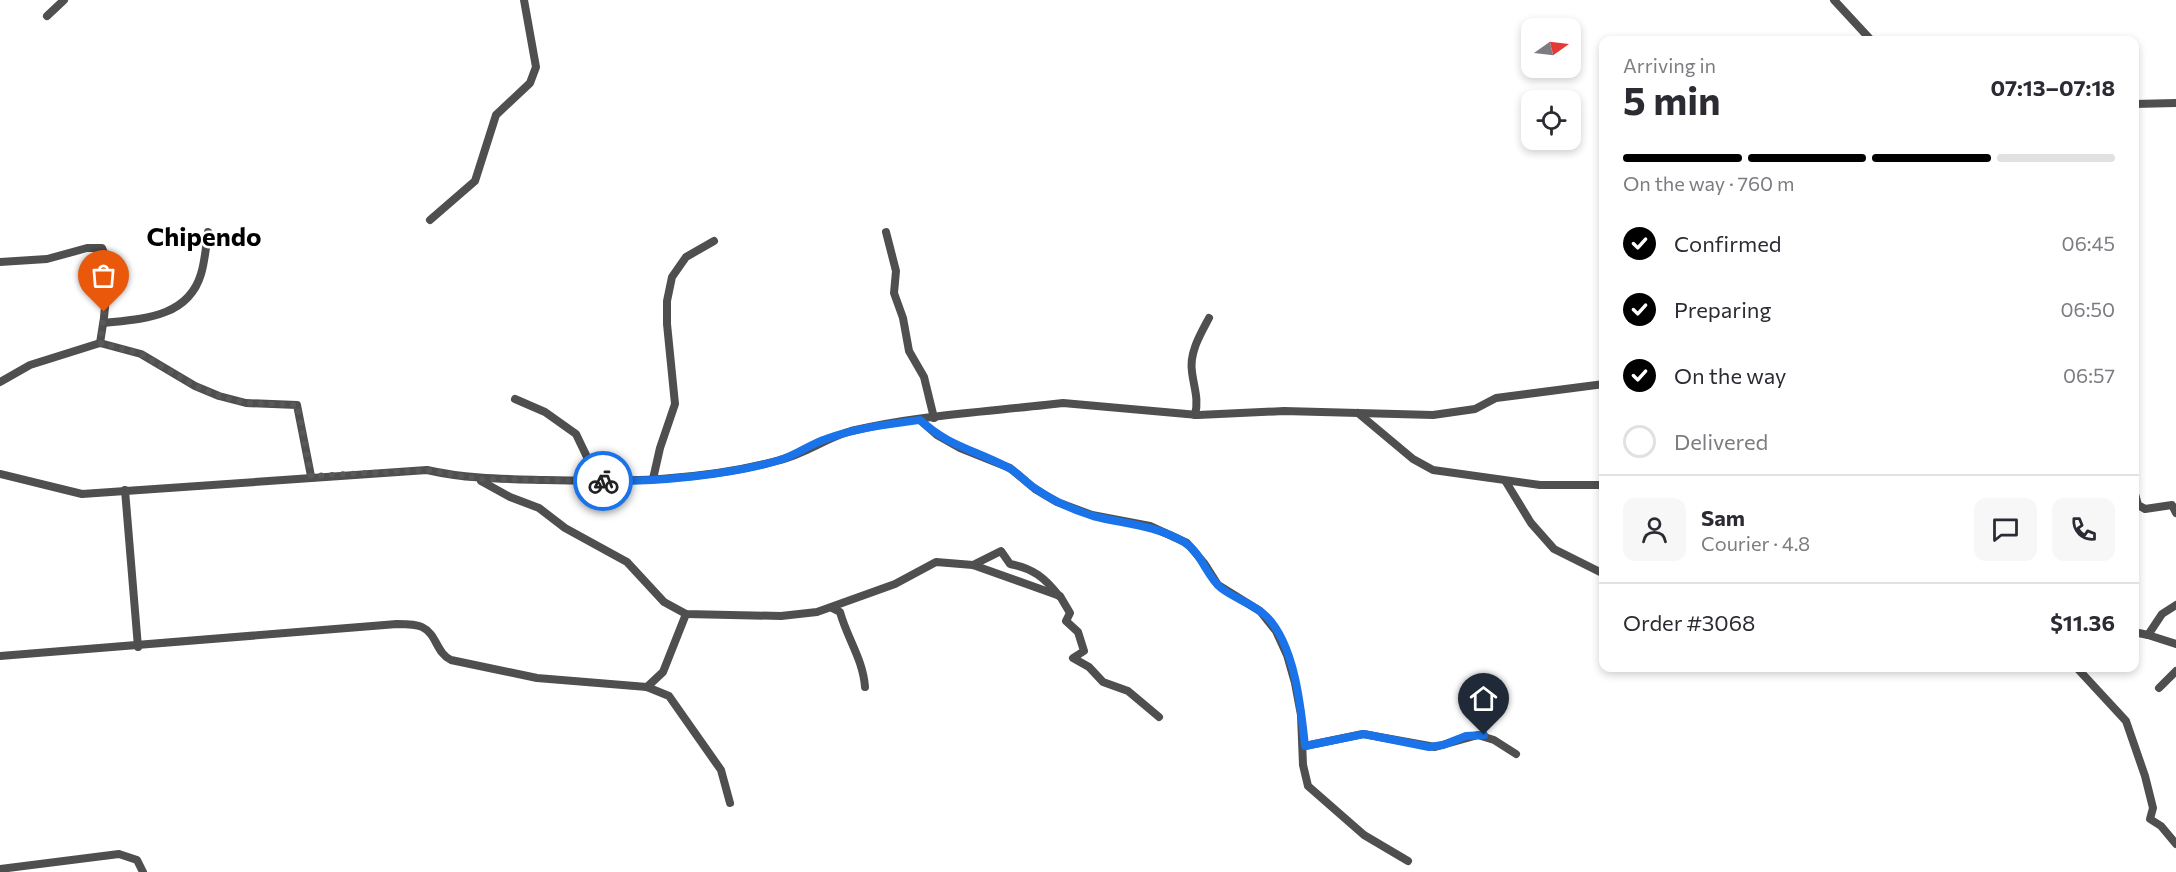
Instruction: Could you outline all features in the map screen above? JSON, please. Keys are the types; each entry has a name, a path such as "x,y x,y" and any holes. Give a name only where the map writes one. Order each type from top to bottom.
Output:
{"street":[{"path":"47,16 63,0"},
{"path":"430,220 475,181 496,115 530,83 536,67 524,0"},
{"path":"1834,0 1867,36"},
{"path":"2139,104 2176,103"},
{"path":"104,323 145,319 165,314 176,308 190,293 201,274 208,232"},
{"path":"886,232 896,271 894,293 903,318 909,351 924,377 934,418"},
{"path":"654,479 660,448 675,404 667,301 672,277 686,257 714,242"},
{"path":"0,262 47,259 87,248 102,248 106,270 104,323 100,343"},
{"path":"1195,415 1198,401 1191,369 1197,339 1209,318"},
{"path":"0,382 30,365 100,343 141,354 195,386 219,396 246,403 297,405 311,476"},
{"path":"0,474 82,494 311,476 428,470 478,479 610,481 654,479 783,460 824,439 852,431 934,418 1063,403 1195,415 1237,415 1284,411 1433,415 1475,409 1496,398 1599,385"},
{"path":"515,399 545,411 576,434 587,457 610,481"},
{"path":"1358,413 1424,466 1506,482 1540,486 1599,485"},
{"path":"920,420 937,435 960,448 1010,468 1035,489 1057,502 1092,515 1150,526 1187,543 1204,563 1218,585 1260,611 1276,631 1287,655 1295,683 1305,746 1305,779 1313,793 1364,834 1408,861"},
{"path":"478,479 510,497 539,508 565,528 627,562 664,602 686,614 781,616 832,608 895,584 936,562 973,565 1060,596"},
{"path":"1506,482 1531,523 1554,549 1599,571"},
{"path":"125,490 138,647"},
{"path":"2139,505 2145,508 2172,505 2176,513"},
{"path":"973,565 1000,551 1010,564 1023,566 1046,578 1070,613 1066,621 1078,632 1084,651 1073,658 1089,667 1104,682 1128,691 1159,717"},
{"path":"2148,634 2162,614 2176,605"},
{"path":"832,608 840,612 847,634 855,646 866,687"},
{"path":"647,687 663,672 686,614"},
{"path":"0,656 138,647 397,624 421,626 434,638 441,654 451,660 537,678 647,687 669,696 721,770 730,803"},
{"path":"2139,633 2176,644"},
{"path":"2159,688 2176,671"},
{"path":"2080,672 2124,717 2145,776 2152,808 2150,819 2162,826 2176,844"},
{"path":"1305,746 1364,734 1435,747 1478,735 1494,740 1516,754"},
{"path":"0,869 118,854 137,860 143,872"}],"way so far":[{"path":"104,312 100,343 141,354 195,386 219,396 246,403 297,405 307,445 311,476 428,470 451,476 478,479 603,481"}],"district":[{"name":"Chipendo","path":"204,237"}],"route":[{"path":"603,481 668,478 763,464 783,460 824,439 852,431 920,420 937,435 960,448 1010,468 1035,489 1057,502 1092,515 1150,526 1187,543 1204,563 1218,585 1260,611 1268,618 1276,631 1287,655 1295,683 1305,746 1352,735 1370,734 1435,747 1466,736 1484,735"}]}
